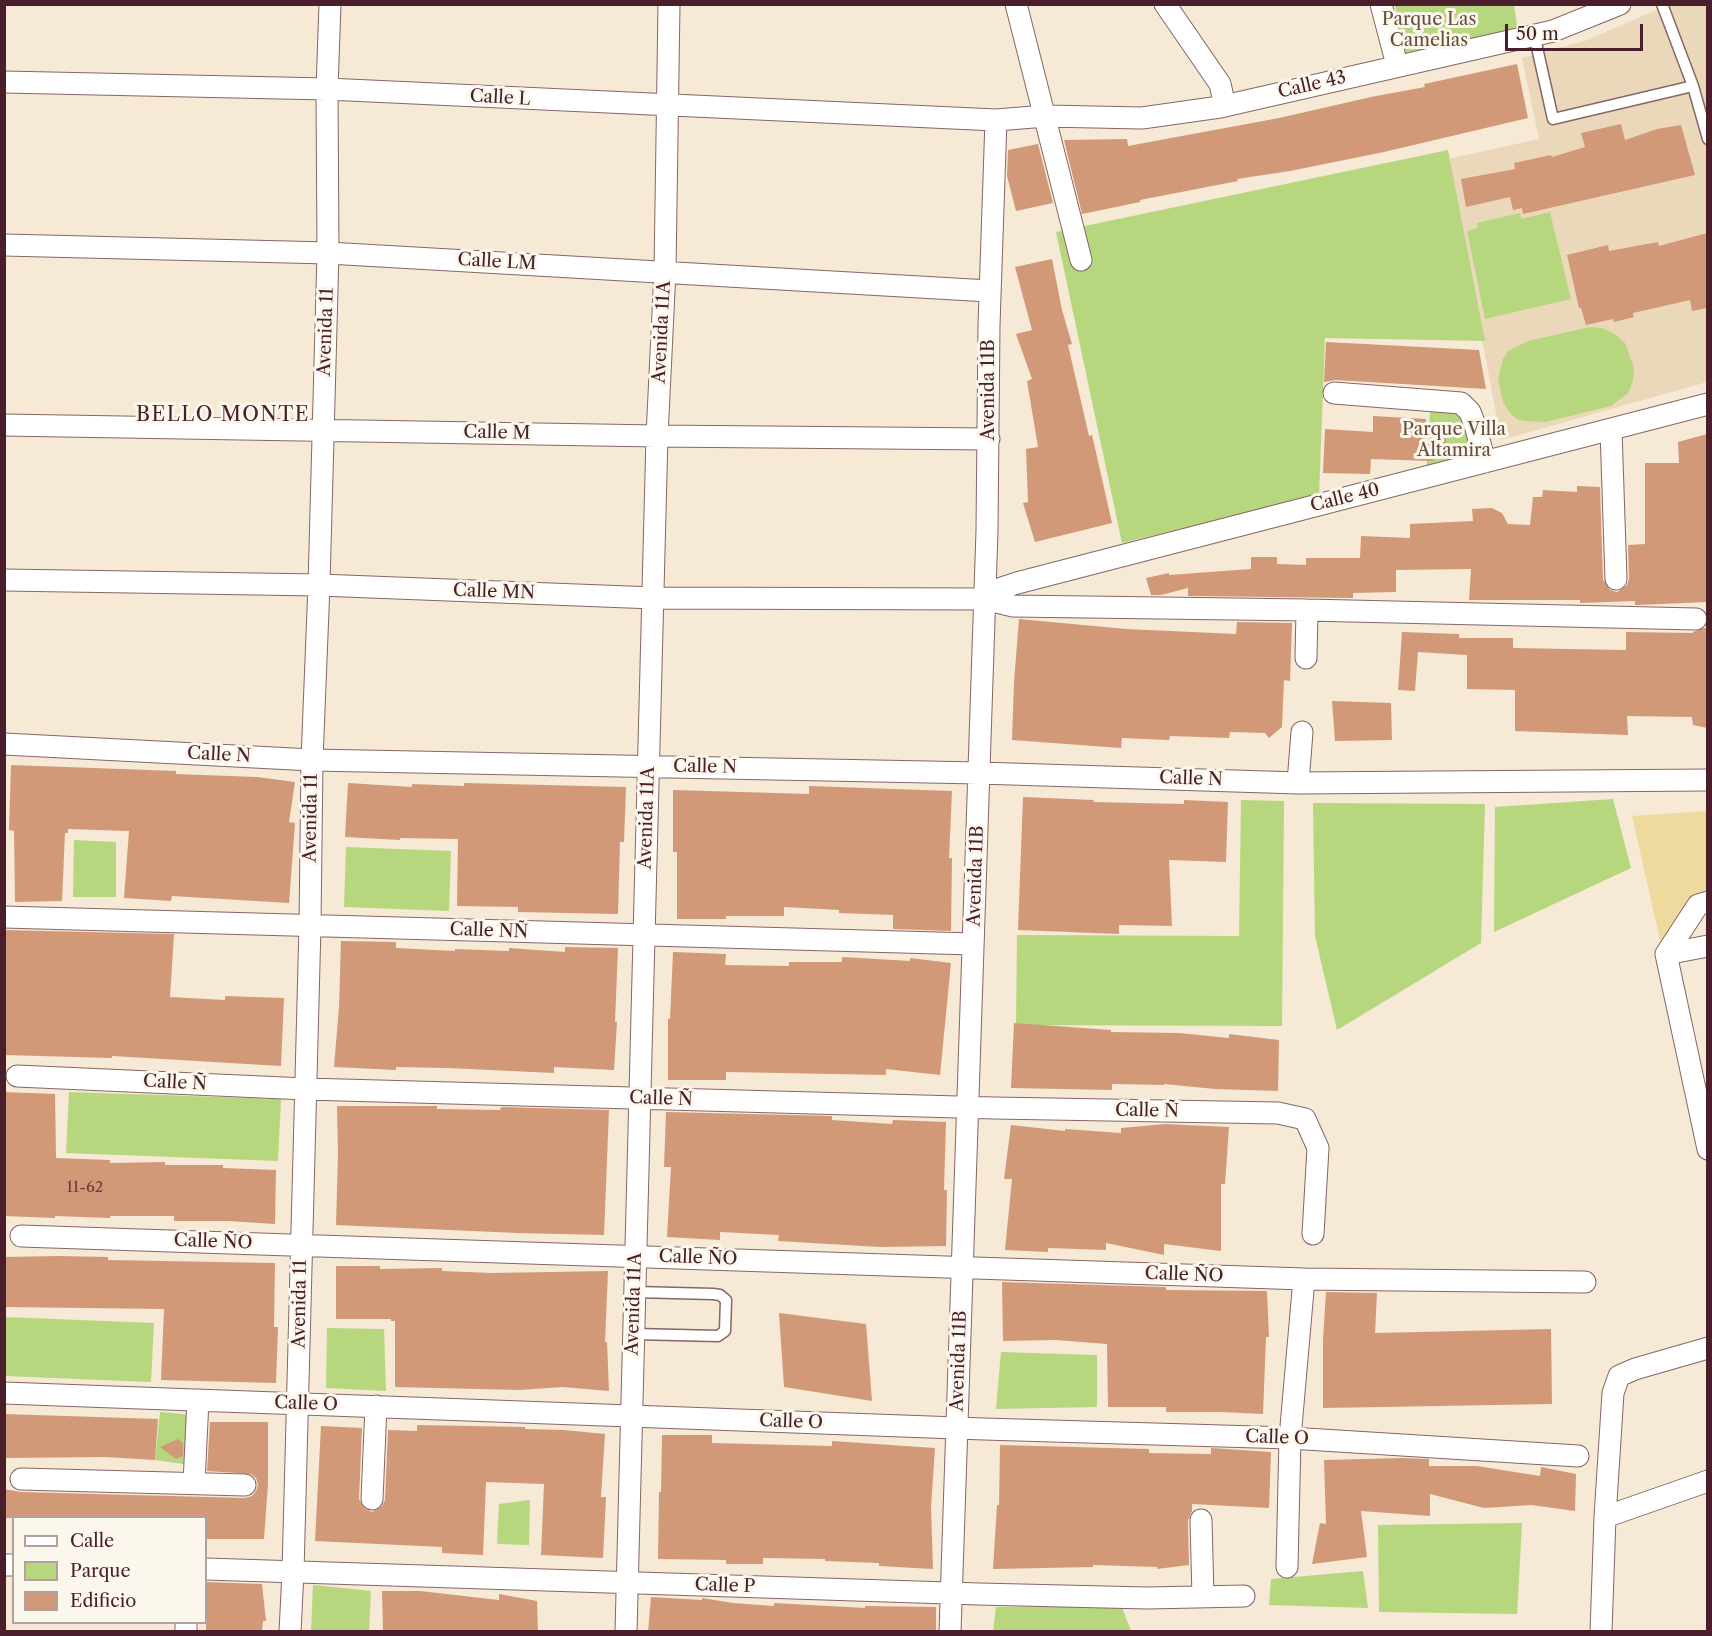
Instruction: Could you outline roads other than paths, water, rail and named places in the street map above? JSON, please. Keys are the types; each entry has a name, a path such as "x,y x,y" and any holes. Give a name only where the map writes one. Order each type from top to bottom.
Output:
{"street":[{"name":"Avenida 11","path":"290,1632 306,1089 312,760 328,253 327,89 330,4"},
{"name":"Avenida 11A","path":"626,1632 657,436 665,271 669,4"},
{"path":"1016,4 1081,260"},
{"path":"1165,4 1220,84 1225,106"},
{"path":"1381,4 1397,65"},
{"name":"Calle 43","path":"996,120 1046,116 1142,118 1225,106 1553,30 1620,4"},
{"name":"Calle L","path":"4,82 327,89 996,120"},
{"name":"Avenida 11B","path":"950,1632 979,773 989,439 989,291 996,120"},
{"name":"Calle LM","path":"4,245 328,253 989,291"},
{"path":"1334,393 1461,403 1470,412 1485,462"},
{"name":"Calle 40","path":"984,599 999,589 1017,583 1707,404"},
{"name":"Calle M","path":"4,425 989,439"},
{"path":"1611,430 1616,579"},
{"name":"Calle MN","path":"4,580 319,585 654,598 984,599"},
{"path":"984,599 1013,606 1696,619"},
{"path":"1306,658 1307,610"},
{"path":"1298,783 1302,732"},
{"name":"Calle N","path":"4,744 312,760 979,773 1298,783 1707,780"},
{"path":"1707,902 1698,905 1666,954 1700,1074 1707,1149"},
{"name":"Calle NÑ","path":"4,917 973,944"},
{"path":"1666,954 1707,946"},
{"name":"Calle Ñ","path":"17,1076 306,1089 1278,1113 1305,1119 1318,1148 1313,1234"},
{"name":"Calle ÑO","path":"21,1236 1304,1279 1585,1282"},
{"path":"1287,1567 1290,1438 1304,1279"},
{"path":"1601,1632 1613,1393 1619,1376 1635,1369 1707,1348"},
{"name":"Calle O","path":"4,1393 1290,1438 1578,1456"},
{"path":"194,1483 198,1400"},
{"path":"372,1499 376,1406"},
{"path":"21,1479 245,1485"},
{"path":"1605,1517 1707,1481"},
{"path":"1201,1520 1203,1597"},
{"name":"Calle P","path":"207,1569 951,1593 1147,1598 1244,1596"}],"lane":[{"path":"1662,4 1693,86 1707,139"},
{"path":"1534,34 1552,119 1693,86"},
{"path":"634,1334 718,1336 725,1331 726,1300 720,1295 713,1294 635,1292"}],"district":[{"name":"BELLO MONTE","path":"223,415"}],"park label":[{"name":"Parque Las Camelias","path":"1429,30"},
{"name":"Parque Villa Altamira","path":"1454,440"}]}
